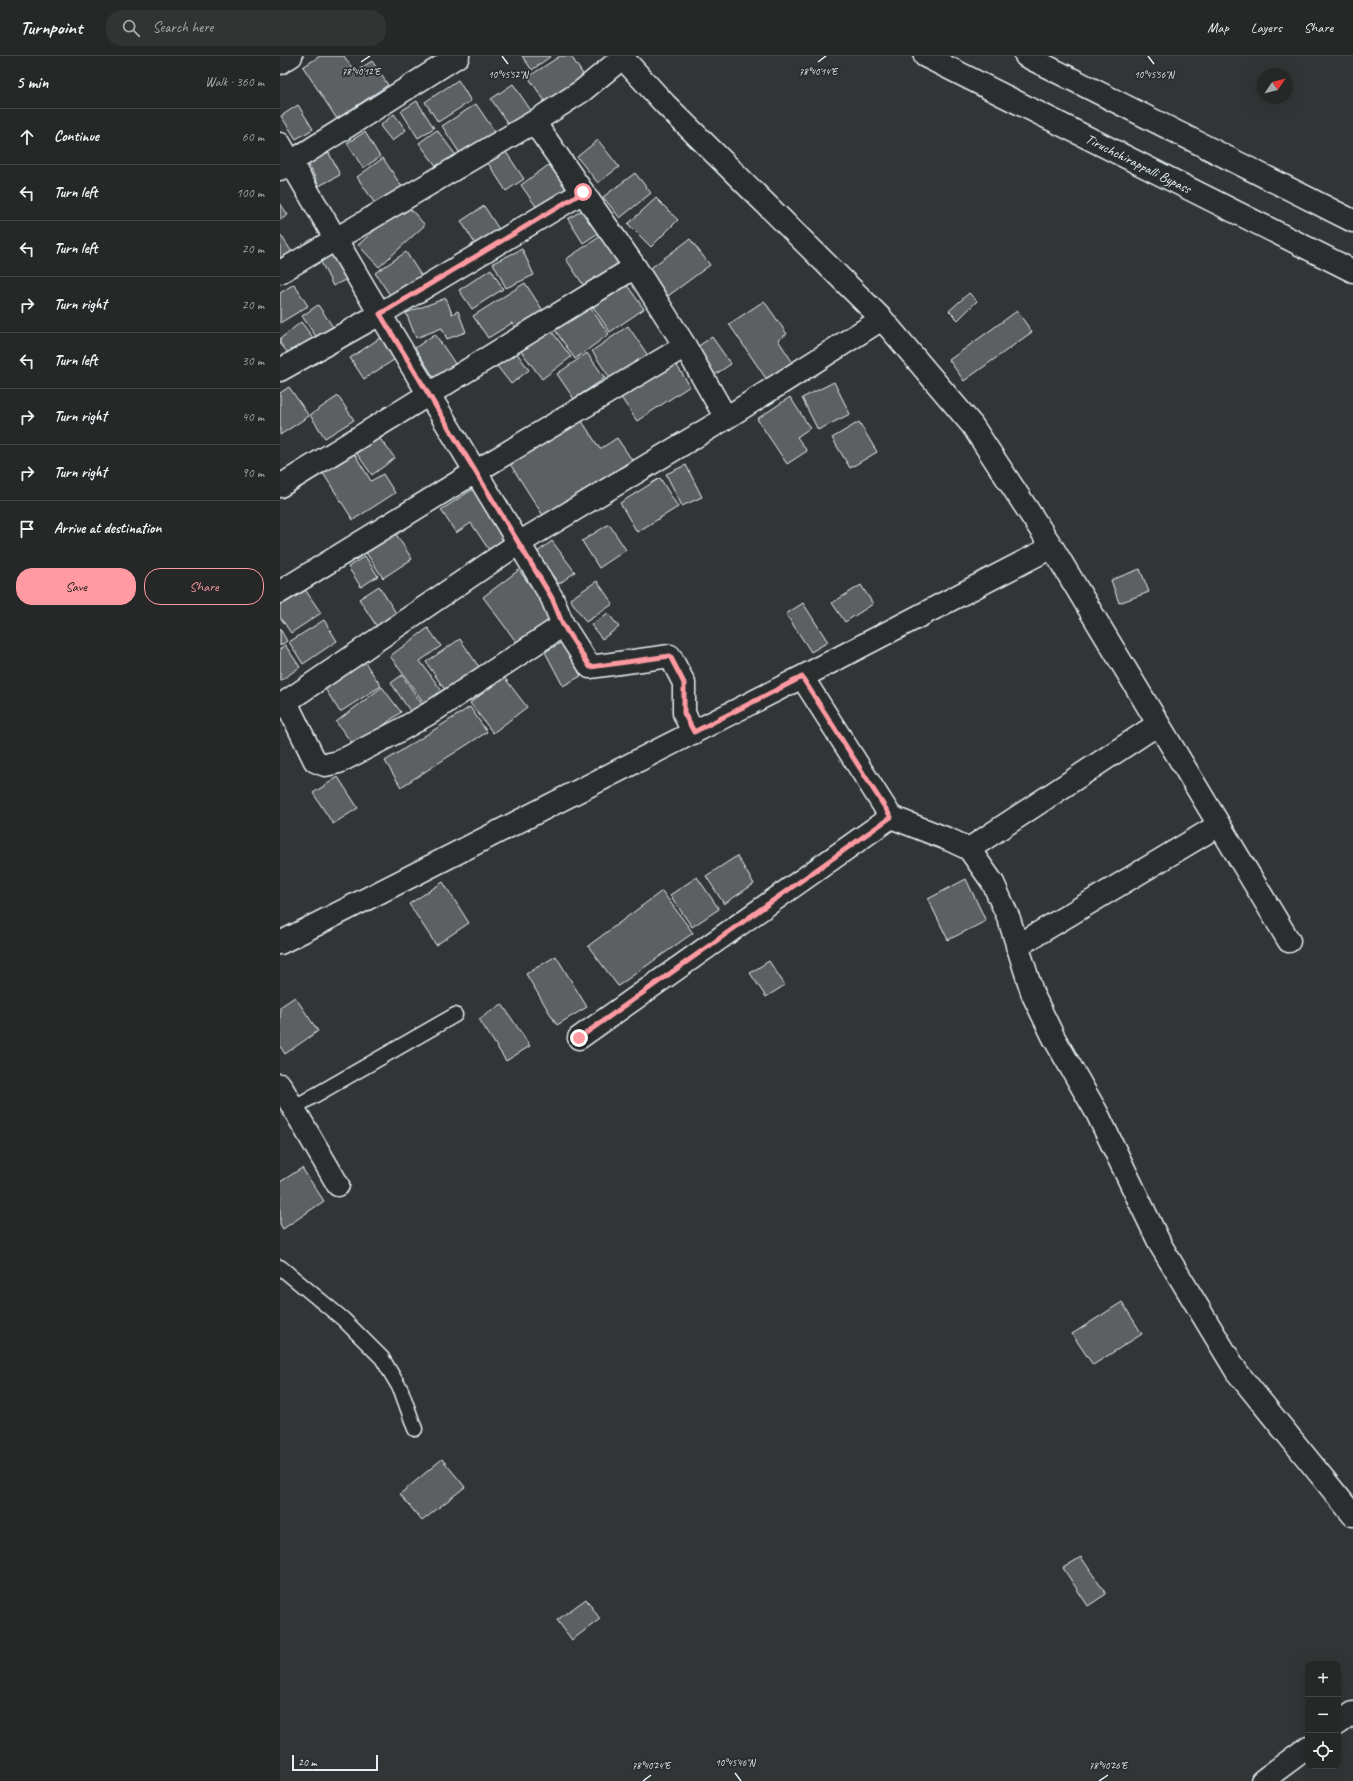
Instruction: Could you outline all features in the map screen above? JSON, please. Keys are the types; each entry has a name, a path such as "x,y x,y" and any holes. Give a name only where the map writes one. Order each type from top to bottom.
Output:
{"main road":[{"path":"280,63 291,56"},
{"path":"286,166 458,56"},
{"name":"Tiruchchirappalli Bypass","path":"925,56 1353,271"},
{"path":"1026,56 1353,221"},
{"path":"280,272 534,122 582,91 621,57 665,104 882,319 972,425 1052,547 1289,941"},
{"path":"534,122 635,267 685,346 726,418"},
{"path":"280,144 286,166 336,239 552,598 563,625 590,667 670,656 684,683 684,713 694,732"},
{"path":"280,370 380,314 583,192"},
{"path":"280,486 635,267"},
{"path":"563,625 430,713 339,762 325,765 316,762 283,704 519,544 726,418 882,319"},
{"path":"280,592 475,472 685,346"},
{"path":"280,943 802,677 1052,547"},
{"path":"802,677 891,817 969,849 993,883 1009,919 1033,995 1054,1038 1097,1113 1161,1246 1237,1372 1353,1515"},
{"path":"969,849 1158,724"},
{"path":"579,1038 891,817"},
{"path":"1017,946 1219,824"},
{"path":"280,1084 287,1112 338,1185"},
{"path":"1341,1722 1353,1713"},
{"path":"1262,1781 1305,1749"}],"lane":[{"path":"287,1112 455,1015"},
{"path":"280,1266 343,1319 382,1358 400,1390 415,1429"}],"building":[{"path":"320,56 344,56 355,72 372,61 388,85 337,119 303,67"},
{"path":"522,56 551,56 532,70"},
{"path":"560,56 571,56 586,79 547,104 528,77"},
{"path":"458,80 471,101 438,122 425,102"},
{"path":"513,84 532,112 510,127 491,99"},
{"path":"417,101 434,128 418,138 401,111"},
{"path":"476,104 495,132 461,155 442,126"},
{"path":"298,105 313,129 296,139 281,116"},
{"path":"394,114 406,130 392,141 380,126"},
{"path":"437,130 458,158 440,171 419,143"},
{"path":"365,132 380,157 363,168 347,143"},
{"path":"598,140 619,167 598,183 577,157"},
{"path":"506,152 524,179 506,191 488,163"},
{"path":"329,153 340,175 319,186 308,163"},
{"path":"383,158 402,187 376,205 357,177"},
{"path":"554,161 574,188 540,212 521,185"},
{"path":"635,173 651,193 620,218 603,197"},
{"path":"656,198 678,220 651,247 628,224"},
{"path":"280,203 288,215 280,220"},
{"path":"405,203 425,225 379,267 358,245"},
{"path":"484,206 502,234 479,250 461,221"},
{"path":"587,207 603,230 583,243 568,219"},
{"path":"280,234 294,255 280,264"},
{"path":"601,236 619,263 584,286 566,259"},
{"path":"690,239 710,265 668,296 648,270"},
{"path":"337,244 353,276 333,286 317,254"},
{"path":"522,249 534,275 506,288 493,263"},
{"path":"406,252 422,277 392,298 375,273"},
{"path":"491,269 503,289 472,309 459,290"},
{"path":"624,281 644,309 610,332 591,304"},
{"path":"525,283 546,315 519,333 512,323 488,338 473,316"},
{"path":"294,284 308,306 280,323 280,293"},
{"path":"969,293 977,301 958,320 949,311"},
{"path":"446,298 452,314 458,311 466,332 447,339 442,328 416,338 406,313"},
{"path":"764,301 787,334 778,340 793,363 767,380 729,324"},
{"path":"318,305 335,330 319,341 302,316"},
{"path":"589,306 609,334 575,359 555,330"},
{"path":"1017,311 1032,332 964,381 949,360"},
{"path":"301,322 318,344 295,362 280,343 280,339"},
{"path":"628,326 651,360 614,384 592,351"},
{"path":"550,329 571,357 542,379 521,351"},
{"path":"386,334 400,356 364,379 350,358"},
{"path":"435,334 456,365 435,379 415,348"},
{"path":"712,337 731,364 713,376 694,349"},
{"path":"516,352 529,370 511,384 497,366"},
{"path":"587,353 605,378 574,399 557,374"},
{"path":"674,361 690,386 637,421 620,396"},
{"path":"834,382 850,414 818,430 802,398"},
{"path":"289,387 309,416 280,435 280,393"},
{"path":"338,396 354,420 325,438 310,415"},
{"path":"790,397 810,428 797,437 807,451 787,464 757,419"},
{"path":"580,418 600,449 617,438 632,460 544,517 510,464"},
{"path":"859,422 877,452 850,468 832,438"},
{"path":"377,435 395,458 372,475 355,451"},
{"path":"352,450 371,481 383,474 395,493 353,520 321,470"},
{"path":"686,465 702,497 682,506 666,474"},
{"path":"660,478 678,507 637,532 620,503"},
{"path":"473,489 508,542 491,553 471,523 456,533 441,510"},
{"path":"609,524 626,550 599,568 582,541"},
{"path":"394,531 412,559 383,578 365,551"},
{"path":"552,541 575,572 559,584 536,553"},
{"path":"365,556 378,576 361,587 348,567"},
{"path":"1140,569 1149,592 1119,603 1111,580"},
{"path":"519,570 553,617 517,643 483,597"},
{"path":"597,581 613,604 586,622 570,599"},
{"path":"861,585 873,604 845,622 832,603"},
{"path":"379,586 399,618 379,630 359,599"},
{"path":"304,588 321,613 291,633 280,617 280,603"},
{"path":"803,603 828,642 811,652 786,614"},
{"path":"608,613 619,627 602,639 591,625"},
{"path":"324,620 337,641 303,664 289,642"},
{"path":"428,628 441,646 420,661 444,694 427,707 390,656"},
{"path":"280,629 287,641 280,646"},
{"path":"460,639 479,667 445,690 426,662"},
{"path":"562,642 581,676 563,686 545,652"},
{"path":"285,645 300,667 280,681 280,649"},
{"path":"364,661 381,686 340,712 324,687"},
{"path":"402,675 424,707 412,714 391,683"},
{"path":"504,677 527,707 493,733 470,703"},
{"path":"382,687 401,712 355,747 336,722"},
{"path":"470,707 487,732 401,787 385,761"},
{"path":"338,777 358,808 333,824 313,793"},
{"path":"737,856 754,884 724,904 706,876"},
{"path":"697,877 719,909 692,927 670,895"},
{"path":"966,879 986,921 948,940 928,899"},
{"path":"443,882 469,923 436,945 409,904"},
{"path":"662,891 693,933 618,986 588,946"},
{"path":"556,956 587,1007 557,1025 526,974"},
{"path":"769,961 785,985 766,997 750,973"},
{"path":"295,997 318,1031 285,1054 280,1046 280,1007"},
{"path":"502,1004 530,1046 506,1061 479,1019"},
{"path":"302,1168 324,1201 283,1229 280,1224 280,1182"},
{"path":"1122,1302 1142,1334 1093,1365 1072,1334"},
{"path":"442,1459 465,1487 422,1521 400,1494"},
{"path":"1081,1557 1106,1594 1088,1606 1063,1568"},
{"path":"586,1599 600,1619 572,1640 557,1620"}],"route":[{"path":"579,1038 891,817 802,677 694,732 684,713 684,683 670,656 590,667 563,625 560,614 552,598 475,472 430,394 380,314 583,192"}]}
